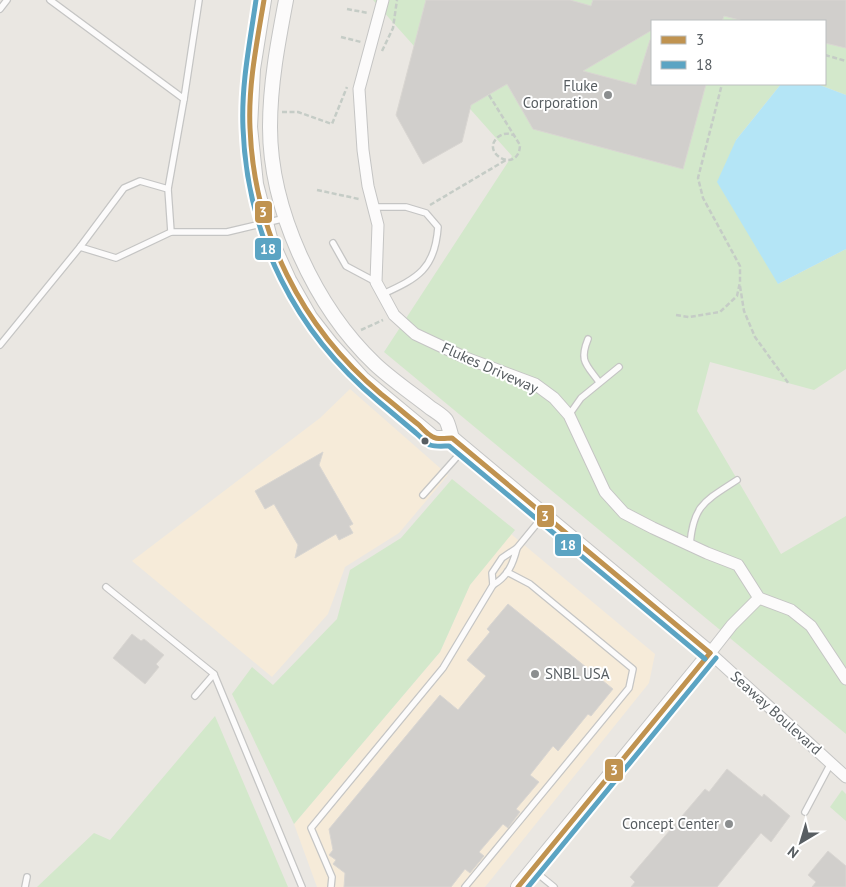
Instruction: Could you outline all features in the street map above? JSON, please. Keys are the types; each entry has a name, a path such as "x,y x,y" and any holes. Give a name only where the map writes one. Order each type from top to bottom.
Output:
{"street":[{"path":"264,0 253,69 250,127 256,184 270,238 289,280 310,317 331,344 363,379 434,438 452,438"},
{"name":"Seaway Boulevard","path":"286,0 274,70 270,112 275,177 286,218 306,269 326,304 349,335 375,364 446,421 452,438 464,449 710,653 846,776"},
{"path":"376,282 378,225 362,150 359,89 383,0"},
{"name":"Flukes Driveway","path":"376,282 394,315 415,334 466,358 535,384 554,398 569,416 604,492 624,513 690,545 738,565 759,598"},
{"path":"518,887 732,625 759,598 790,610 811,626 846,679"}],"lane":[{"path":"0,9 7,0"},
{"path":"50,0 184,99"},
{"path":"171,232 168,189 199,0"},
{"path":"0,345 80,247 124,188 140,181 168,189"},
{"path":"372,202 406,207 426,213 438,227 437,245 428,264 412,280 383,294"},
{"path":"80,247 116,258 171,232 227,232 286,218"},
{"path":"333,243 346,266 376,282"},
{"path":"588,339 584,350 584,361 599,382"},
{"path":"569,416 581,398 619,367"},
{"path":"423,495 464,449"},
{"path":"690,545 691,528 696,512 707,499 737,480"},
{"path":"493,585 492,573 502,558 517,548 544,515"},
{"path":"331,887 332,877 311,828 443,668 493,585 502,580 512,566 517,548"},
{"path":"465,887 629,688 632,669 530,584 507,572"},
{"path":"106,587 214,674 302,887"},
{"path":"195,696 214,674"},
{"path":"805,812 831,763"},
{"path":"532,869 554,887"},
{"path":"25,887 27,877"}],"path":[{"path":"365,67 376,65 392,28 397,0"},
{"path":"826,55 846,61"},
{"path":"270,112 298,112 332,124 350,78"},
{"path":"722,85 698,178 703,198 740,266 744,311 755,337 789,384"},
{"path":"426,213 431,204 506,160 515,158 520,150 519,141 513,135 489,95"},
{"path":"506,160 498,157 495,153 494,145 497,137 505,133 513,135"},
{"path":"317,190 372,202"},
{"path":"676,315 689,317 720,312 738,296 740,282"},
{"path":"349,335 394,315"}],"shaded area":[{"path":"350,389 448,475 399,533 345,567 328,614 272,677 132,561 320,418"},
{"path":"511,534 655,654 649,683 485,887 317,887 294,824 440,652 470,585"}],"green space":[{"path":"373,0 846,0 846,95 820,85 826,85 826,20 651,20 651,85 780,85 736,140 778,284 846,249 846,369 814,390 710,362 697,411 781,554 846,516 846,734 384,352 512,156"},
{"path":"452,479 515,530 470,585 440,652 294,824 232,694 252,667 273,685 337,619 350,570 401,538"},
{"path":"215,716 288,887 37,887 94,833 110,840"},
{"path":"842,790 846,794 846,821 830,807"}],"water":[{"path":"780,85 820,85 846,95 846,249 778,284 717,182 736,140"}],"building":[{"name":"Fluke Corporation","path":"426,0 570,0 591,6 593,0 846,0 846,48 826,43 826,20 740,20 724,16 722,20 651,20 651,31 583,71 636,85 651,40 651,85 706,85 683,169 533,129 507,84 471,105 462,142 423,164 396,115"},
{"path":"323,452 319,465 353,524 349,526 353,533 339,540 336,534 295,558 298,545 274,504 265,509 255,491"},
{"path":"508,604 613,689 591,716 588,714 558,751 553,746 530,775 539,782 516,809 520,812 508,828 503,824 479,852 484,856 470,873 465,869 451,887 344,887 345,873 333,864 336,860 329,855 333,850 329,829 440,695 458,710 486,676 467,660 490,632 487,629"},
{"path":"132,634 141,641 144,639 164,655 156,664 159,667 145,684 113,658"},
{"name":"Concept Center","path":"727,769 762,797 764,794 790,816 771,842 761,833 717,887 631,887 635,882 630,877 705,789 709,792"},
{"path":"828,851 846,866 846,887 812,887 816,882 808,875"}],"transit line":[{"name":"18","path":"256,0 243,96 243,128 247,168 254,207 266,244 281,279 300,313 322,344 349,374 378,401 430,445 449,446 705,659"},
{"name":"3","path":"264,0 250,96 253,167 261,204 272,240 287,275 305,308 327,339 353,368 381,394 431,436 452,438 710,653"},
{"name":"3","path":"518,887 710,653"},
{"name":"18","path":"528,887 716,658"}],"place":[{"name":"Fluke Corporation","path":"608,95"},
{"name":"SNBL USA","path":"535,674"},
{"name":"Concept Center","path":"729,824"}]}
